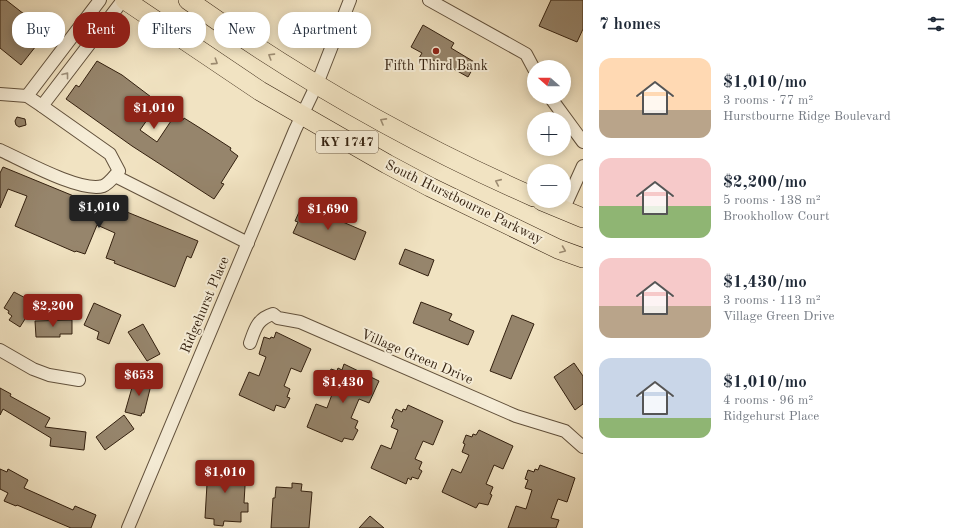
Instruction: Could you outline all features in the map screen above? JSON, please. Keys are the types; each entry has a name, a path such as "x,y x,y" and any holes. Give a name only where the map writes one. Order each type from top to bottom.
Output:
{"main road":[{"name":"South Hurstbourne Parkway","path":"124,0 210,59 302,116 430,187 558,248 583,258"},
{"name":"KY 1747","path":"188,0 240,36 317,84 482,175 527,194"},
{"path":"558,208 583,218"}],"street":[{"path":"27,96 100,0"},
{"path":"42,106 124,0"},
{"name":"Ridgehurst Place","path":"128,528 302,116 317,84 350,0"},
{"path":"429,0 526,54 529,60"},
{"path":"0,94 27,96 110,154 119,171 104,186 95,187 59,178 0,150"},
{"path":"555,104 583,142"},
{"path":"563,210 583,166"},
{"path":"115,176 248,243"},
{"name":"Village Green Drive","path":"250,343 257,323 264,317 273,314 278,318 300,322 516,416 565,431 583,447"},
{"path":"0,350 33,369 49,375 79,380"}],"building":[{"path":"0,0 6,0 21,12 12,12 12,48 34,48 21,65 0,48"},
{"path":"551,0 583,0 583,29 577,42 539,26"},
{"name":"Fifth Third Bank","path":"423,25 454,43 451,48 476,63 468,77 443,63 441,65 430,58 428,63 419,58 422,53 411,47"},
{"path":"97,61 122,75 159,103 140,130 157,142 175,115 183,120 184,118 231,148 230,150 238,156 221,183 224,184 214,199 132,146 66,99 76,85 79,87"},
{"path":"17,117 25,119 26,125 19,127 16,125 15,121"},
{"path":"3,167 120,215 122,210 198,241 191,258 187,256 175,287 114,263 115,261 106,258 115,233 97,225 85,254 75,252 15,226 27,196 8,189 0,208 0,173"},
{"path":"304,201 324,210 322,213 366,232 355,260 293,233 298,222 295,221"},
{"path":"405,249 434,260 428,276 399,264"},
{"path":"14,292 35,303 20,327 9,320 12,316 8,313 9,311 4,308"},
{"path":"421,302 452,314 449,320 474,331 468,345 413,323"},
{"path":"94,303 121,315 109,344 97,339 99,332 84,325"},
{"path":"512,315 534,324 511,379 490,371"},
{"path":"72,320 72,334 60,334 60,337 36,337 35,321"},
{"path":"143,324 160,354 147,361 128,332"},
{"path":"276,332 311,349 301,372 291,368 284,386 290,389 287,397 290,398 285,408 276,405 274,411 239,395 249,372 259,376 266,357 259,354 264,337 270,339 271,337 274,338"},
{"path":"574,363 583,376 583,404 575,410 554,377"},
{"path":"344,364 379,381 369,403 359,399 351,418 358,421 355,428 358,430 353,440 344,438 342,442 307,427 316,404 327,408 334,389 327,386 331,369 337,371 338,368 342,370"},
{"path":"135,377 152,381 144,413 142,413 141,416 125,412"},
{"path":"0,388 11,394 10,396 50,418 45,427 86,432 84,450 50,446 51,438 3,409 0,415"},
{"path":"408,405 443,421 433,445 423,441 415,459 422,462 419,469 422,471 418,479 412,477 411,480 408,478 406,484 371,468 381,445 391,449 398,430 391,427 394,420 392,418 396,409 402,412 403,409 406,410"},
{"path":"124,415 134,429 105,450 96,437"},
{"path":"479,430 513,446 503,469 494,465 486,484 493,487 488,505 479,503 476,508 442,492 452,469 461,473 469,455 462,452 466,435 472,437 473,434 476,435"},
{"path":"210,465 235,466 235,468 246,469 244,503 248,503 248,512 241,512 241,522 224,521 223,526 214,525 214,519 205,518 207,484 202,484 203,474 209,475"},
{"path":"540,465 575,478 567,502 558,499 551,518 559,520 556,528 508,528 516,506 526,509 532,490 525,488 528,480 525,479 528,470 534,472 535,469 538,470"},
{"path":"0,469 7,472 8,469 28,480 24,488 73,510 75,506 96,515 91,528 71,528 4,501 8,493 0,489"},
{"path":"292,483 302,484 301,491 312,492 309,528 271,528 273,498 275,498 276,487 292,488"},
{"path":"370,516 384,528 359,528"}],"place":[{"name":"Fifth Third Bank","path":"436,51"}]}
